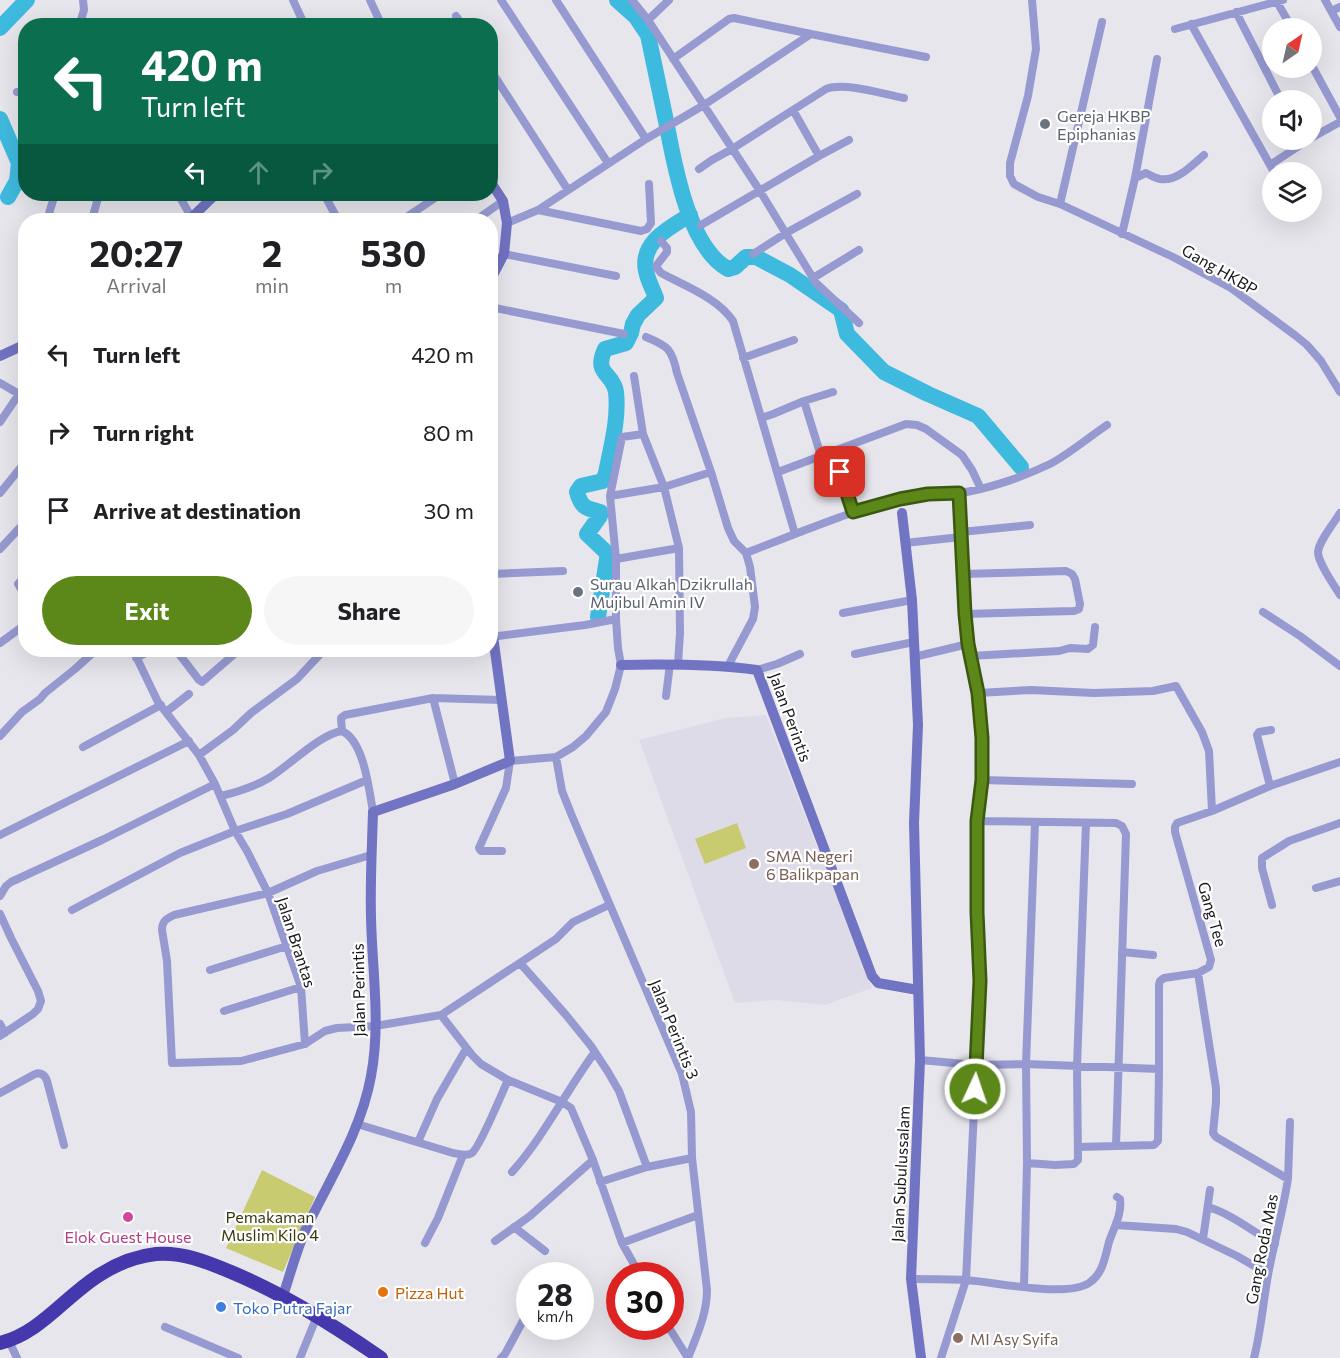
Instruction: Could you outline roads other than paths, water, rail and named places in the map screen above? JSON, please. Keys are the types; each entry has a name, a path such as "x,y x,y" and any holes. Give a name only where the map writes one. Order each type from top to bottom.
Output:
{"highway":[{"path":"4,1342 25,1333 46,1318 84,1284 102,1273 134,1259 156,1254 199,1259 283,1296 381,1358"}],"street":[{"path":"81,18 83,0"},
{"path":"293,0 301,18"},
{"path":"370,0 378,18"},
{"path":"501,0 608,164"},
{"path":"556,0 646,139"},
{"path":"632,0 648,20 760,191 816,283 859,324"},
{"path":"648,20 669,0"},
{"name":"Gang HKBP","path":"1032,0 1036,50 1028,96 1010,163 1010,176 1014,184 1038,197 1060,204 1173,257 1231,288 1307,345 1321,361 1340,392"},
{"path":"1326,0 1340,27"},
{"path":"1175,30 1280,1 1288,18"},
{"path":"1331,11 1340,7"},
{"path":"1236,12 1276,90"},
{"path":"673,59 729,19 734,18 926,57"},
{"path":"1060,204 1102,22"},
{"path":"1191,24 1268,162"},
{"path":"507,223 538,210 811,34"},
{"path":"1122,234 1157,59"},
{"path":"1319,78 1340,117"},
{"path":"498,81 568,190"},
{"path":"699,169 834,86 904,98"},
{"path":"793,110 819,156"},
{"path":"1322,132 1340,122"},
{"path":"701,225 849,140"},
{"path":"1280,162 1294,150"},
{"path":"1135,178 1146,173 1160,179 1174,177 1203,156"},
{"path":"538,210 641,231 647,229 651,223 649,184"},
{"path":"498,193 503,201 507,223 502,257 498,265"},
{"path":"753,254 857,194"},
{"path":"198,213 209,201"},
{"path":"412,213 430,201"},
{"path":"486,213 503,201"},
{"path":"661,241 667,248 667,252 656,266 657,268 717,304 733,321 795,534"},
{"path":"813,278 859,250"},
{"path":"498,260 502,257 616,276"},
{"path":"498,309 624,334"},
{"path":"646,337 671,352 728,528 734,541 746,553 750,567 755,607 753,619 729,666"},
{"path":"743,358 794,340"},
{"path":"0,356 18,348"},
{"path":"634,376 643,434 664,487 679,548 680,633 666,696"},
{"path":"0,382 18,392"},
{"path":"761,418 833,392"},
{"path":"804,401 821,456"},
{"path":"0,422 18,402"},
{"path":"778,472 906,424 926,429 962,455 981,489"},
{"path":"746,553 853,512 900,499 981,489 1021,476 1051,463 1107,425"},
{"path":"220,796 252,786 268,778 335,732 342,731 351,736 358,748 363,760 374,812 454,784 510,761 556,757 586,736 606,712 621,665 616,619 616,559 610,496 622,437 643,434"},
{"path":"833,452 853,512"},
{"path":"0,493 18,471"},
{"path":"610,496 664,487 711,472"},
{"path":"941,1358 966,1280 980,981 977,821 982,780 982,738 978,693 968,644 965,614 959,493"},
{"name":"Jalan Subulussalam","path":"902,513 912,600 918,725 914,823 920,1060 911,1279 921,1358"},
{"path":"1340,513 1321,543 1318,553 1321,562 1337,584 1340,595"},
{"path":"905,543 1030,525"},
{"path":"0,549 18,530"},
{"path":"616,559 679,548"},
{"path":"498,574 562,571"},
{"path":"963,573 1066,571 1074,575 1080,604 1079,609 1074,611 965,614"},
{"path":"843,613 912,600"},
{"path":"1263,612 1340,666"},
{"path":"498,635 616,619"},
{"path":"971,656 1059,651 1070,648 1088,649 1093,645 1095,627"},
{"path":"0,643 18,630"},
{"path":"855,654 914,642"},
{"path":"914,657 968,644"},
{"path":"758,670 800,654"},
{"path":"0,736 22,712 88,657"},
{"name":"Jalan Brantas","path":"136,657 164,709 199,755 268,893 301,987 305,1044"},
{"path":"181,657 202,682 231,657"},
{"path":"199,755 297,679 317,657"},
{"path":"495,657 510,761 506,788 478,848 481,851 502,851"},
{"name":"Jalan Perintis","path":"621,665 729,666 758,670 872,976 878,983 918,990"},
{"path":"978,693 1031,690 1094,693 1154,691 1176,686 1202,732 1209,751 1212,811"},
{"path":"83,747 164,709 189,694"},
{"path":"342,731 341,718 345,715 433,698 501,700"},
{"path":"433,698 454,784"},
{"path":"1270,786 1257,735 1259,732 1271,729"},
{"path":"0,835 189,741"},
{"name":"Jalan Perintis 3","path":"556,757 562,791 682,1074 691,1112 692,1158 706,1271 707,1304 688,1358"},
{"name":"Gang Tee","path":"1198,973 1209,967 1211,960 1175,827 1177,823 1270,786 1340,762"},
{"path":"72,910 180,853 287,814 367,780"},
{"path":"982,780 1132,784"},
{"path":"1,893 11,882 215,784"},
{"name":"Jalan Perintis","path":"283,1296 304,1233 357,1124 371,1077 375,1026 371,917 374,812"},
{"path":"977,821 1116,823 1122,826 1126,834 1116,1146"},
{"path":"1024,1287 1027,1163 1026,1064 1035,822"},
{"path":"1027,1163 1074,1164 1078,1160 1077,1066 1086,823"},
{"path":"1272,905 1262,868 1262,858 1289,841 1340,823"},
{"path":"371,855 317,871 268,893 174,915 166,919 162,930 167,962 172,1063 241,1061 305,1044 325,1031 337,1028 375,1026 441,1015 556,939 573,922 609,905"},
{"path":"1316,888 1340,881"},
{"path":"0,914 41,1001 33,1014 3,1034 0,1024"},
{"path":"210,970 287,946"},
{"path":"1122,952 1152,955"},
{"path":"520,963 566,1015 594,1052 619,1091 647,1167"},
{"path":"1078,1147 1154,1145 1158,1141 1159,985 1164,978 1198,973"},
{"name":"Gang Roda Mas","path":"1198,973 1216,1088 1213,1133 1216,1137 1288,1179 1268,1274 1254,1358"},
{"path":"224,1011 301,987"},
{"path":"441,1015 466,1049 481,1064 508,1080 562,1102 571,1108 593,1160 622,1244 632,1262"},
{"path":"418,1142 437,1099 466,1049"},
{"path":"512,1172 594,1052"},
{"path":"920,1060 976,1065 1118,1066 1160,1069"},
{"path":"0,1093 35,1074 44,1075 48,1081 64,1145"},
{"path":"357,1124 469,1155 474,1152 508,1080"},
{"path":"1288,1179 1290,1122"},
{"path":"425,1243 463,1155"},
{"path":"600,1182 647,1167 692,1158"},
{"path":"495,1241 530,1216 593,1160"},
{"path":"1203,1239 1210,1190"},
{"path":"911,1279 966,1280 1024,1287 1067,1289 1081,1287 1097,1276 1102,1268 1121,1209 1120,1199 1117,1197"},
{"path":"1208,1207 1219,1210 1275,1244"},
{"path":"622,1244 698,1215"},
{"path":"1116,1225 1176,1229 1203,1239 1268,1274"},
{"path":"514,1227 545,1251"},
{"path":"300,1358 317,1316"},
{"path":"165,1328 238,1358"},
{"path":"501,1358 516,1334"},
{"path":"677,1340 688,1358"},
{"path":"4,1342 17,1358"}],"waterway":[{"path":"0,28 27,0"},
{"path":"617,0 636,17 648,35 673,159 685,202 693,224 714,258 728,269 735,267 746,257 756,257 790,275 841,310 847,334 884,372 978,416 1021,467"},
{"path":"0,119 18,161"},
{"path":"8,197 17,181 18,172"},
{"path":"598,617 607,553 587,534 600,516 600,512 584,506 577,492 581,486 603,481 612,443 616,392 611,380 602,369 602,357 605,349 626,343 638,315 656,298 646,271 647,252 658,237 690,215"}],"place":[{"name":"Gereja HKBP Epiphanias","path":"1045,124"},
{"name":"Surau Alkah Dzikrullah Mujibul Amin IV","path":"578,592"},
{"name":"SMA Negeri 6 Balikpapan","path":"754,864"},
{"name":"Elok Guest House","path":"128,1217"},
{"name":"Pizza Hut","path":"383,1292"},
{"name":"Toko Putra Fajar","path":"221,1307"},
{"name":"MI Asy Syifa","path":"958,1338"}],"park label":[{"name":"Pemakaman Muslim Kilo 4","path":"270,1225"}]}
